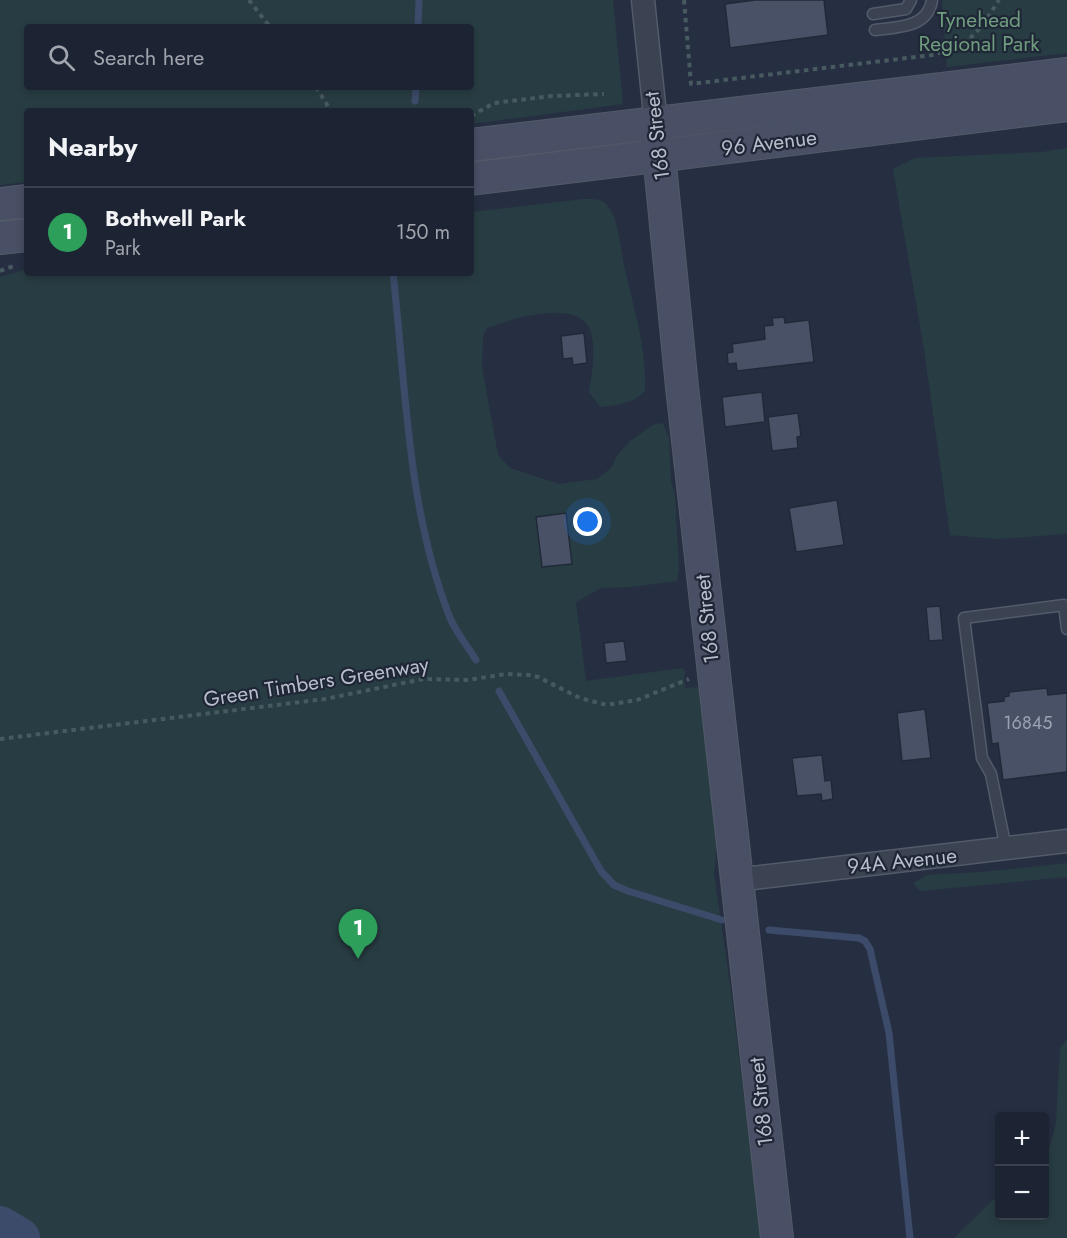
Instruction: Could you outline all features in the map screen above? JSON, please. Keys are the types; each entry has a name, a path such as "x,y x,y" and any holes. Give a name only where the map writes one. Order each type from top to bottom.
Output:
{"main road":[{"name":"96 Avenue","path":"474,146 1067,74"},
{"name":"96 Avenue","path":"474,179 1067,105"},
{"name":"168 Street","path":"656,124 682,387 777,1238"},
{"path":"0,204 24,201"},
{"path":"0,238 24,247"}],"street":[{"name":"168 Street","path":"643,0 656,124"},
{"name":"94A Avenue","path":"736,880 1067,841"}],"lane":[{"path":"873,14 906,9 911,0"},
{"path":"874,30 909,26 918,22 925,18 932,0"},
{"path":"1006,849 991,774 982,758 964,618 1064,604 1067,629"}],"path":[{"path":"249,0 268,24"},
{"path":"684,0 691,84 939,52 962,45 973,36 983,26 999,0"},
{"path":"318,90 329,108"},
{"path":"474,114 494,103 552,96 604,94"},
{"path":"0,271 24,250"},
{"name":"Green Timbers Greenway","path":"0,740 325,699 423,679 467,680 506,674 529,675 538,677 580,698 608,705 637,700 693,679"}],"green space":[{"path":"0,0 613,0 623,104 474,124 474,108 24,108 24,182 0,185"},
{"name":"Tynehead Regional Park","path":"942,0 1067,0 1067,53 947,67"},
{"path":"1067,148 1067,534 997,539 950,535 924,349 893,169 915,158 1042,152"},
{"path":"596,199 604,202 610,209 616,224 642,343 645,391 630,401 600,407 589,392 593,357 590,330 587,324 578,317 567,314 538,314 486,329 483,337 482,367 498,455 510,468 559,484 597,479 611,468 617,456 629,442 651,426 663,424 669,438 671,481 675,496 679,570 677,581 601,588 576,602 586,681 683,668 686,673 684,674 685,688 700,687 703,689 717,843 714,874 761,1238 0,1238 0,277 24,270 24,276 474,276 474,212"},
{"path":"1067,863 1067,877 920,891 913,883 927,875"},
{"path":"1067,1039 1067,1238 954,1238 995,1199 995,1220 1049,1220 1049,1149 1056,1124 1060,1048"}],"building":[{"path":"755,0 824,0 828,35 730,48 725,4"},
{"path":"784,317 785,323 809,320 814,362 737,371 736,363 728,364 727,353 733,352 732,344 765,339 764,326 773,325 772,318"},
{"path":"584,333 587,363 573,365 572,358 563,359 561,336"},
{"path":"762,392 765,422 725,427 722,397"},
{"path":"798,413 801,436 797,437 798,448 772,451 768,417"},
{"path":"837,500 844,545 796,552 789,508"},
{"path":"566,513 572,564 542,567 536,517"},
{"path":"940,606 943,640 929,641 926,607"},
{"path":"624,641 627,661 606,663 604,643"},
{"path":"1047,688 1048,695 1067,693 1067,772 1003,780 998,743 992,744 987,703 1004,701 1004,697 1009,696 1009,692"},
{"path":"925,709 931,758 902,761 897,713"},
{"path":"822,755 825,781 831,780 833,799 822,801 821,794 797,796 792,758"}],"waterway":[{"path":"418,24 419,0"},
{"path":"415,101 416,90"},
{"path":"393,276 410,447 425,534 450,618 476,660"},
{"path":"499,691 601,871 614,885 722,920"},
{"path":"769,930 859,938 865,941 870,949 889,1033 910,1238"},
{"path":"0,1226 20,1238"}],"place":[{"name":"Bothwell Park","path":"358,959"}]}
